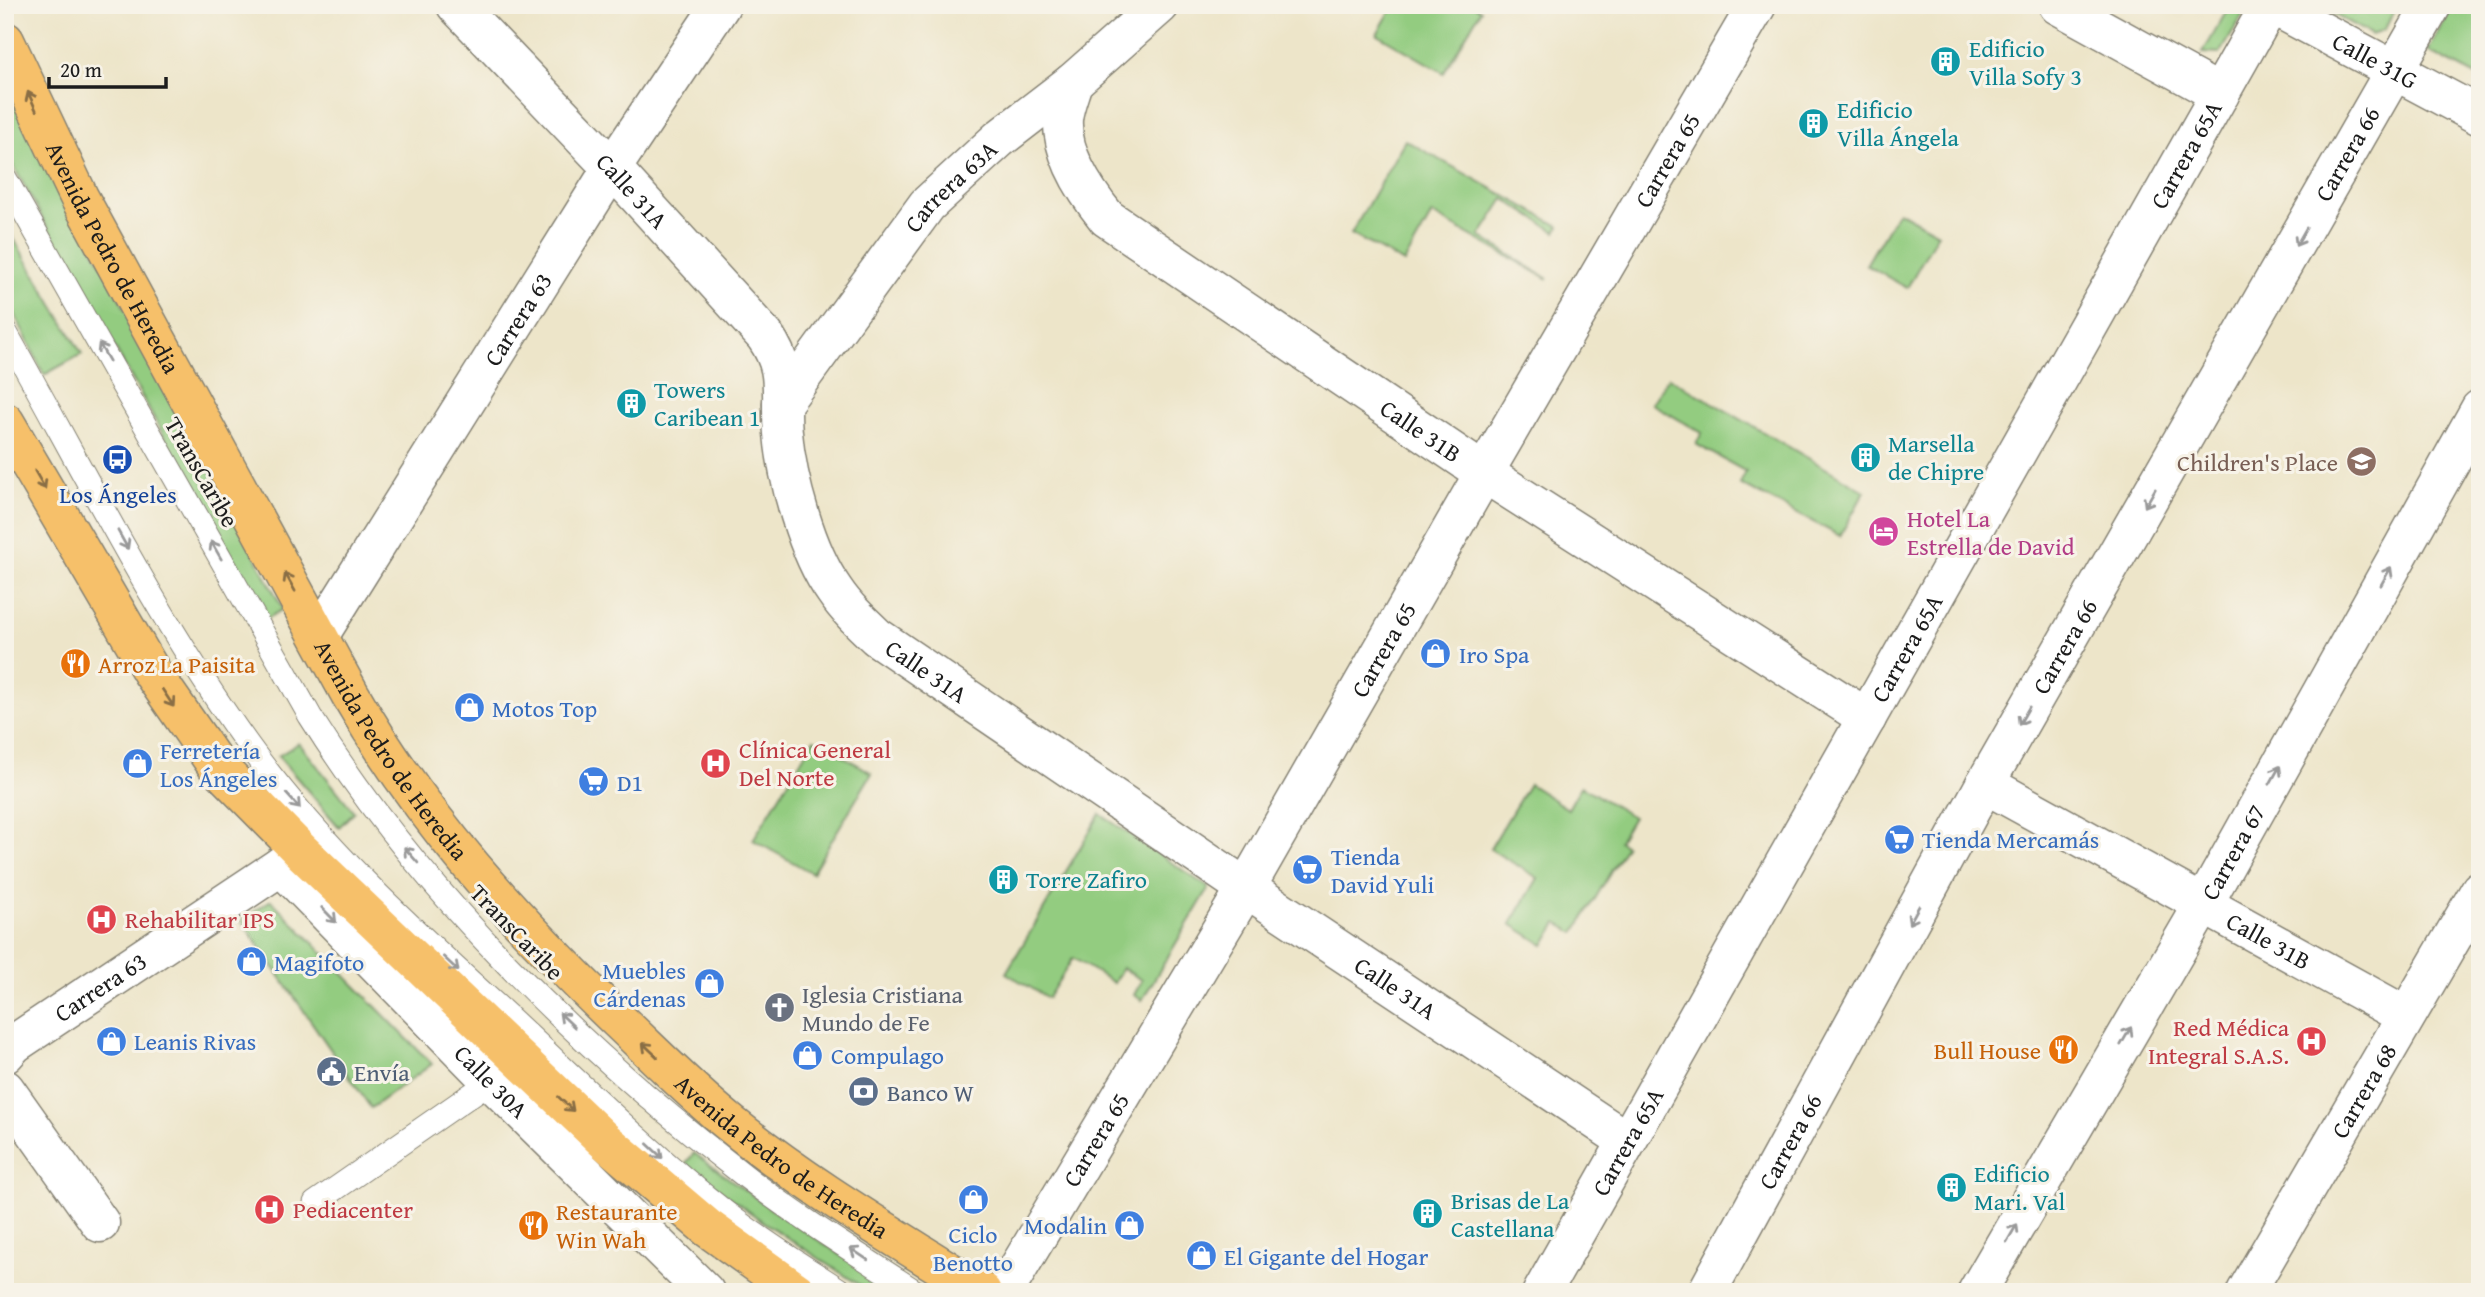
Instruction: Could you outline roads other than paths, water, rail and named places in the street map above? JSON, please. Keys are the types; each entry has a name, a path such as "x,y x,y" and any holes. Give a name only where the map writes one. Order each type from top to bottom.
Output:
{"highway":[{"name":"Avenida Pedro de Heredia","path":"5,41 79,197 397,773 491,893 540,946 730,1124 864,1217 982,1292"},
{"path":"5,422 172,705 292,859 603,1139 708,1228 797,1292"}],"street":[{"name":"Calle 31A","path":"456,5 612,168 765,336 779,356 784,449 800,509 820,564 833,589 854,616 877,637 1246,888 1628,1141"},
{"name":"Carrera 63","path":"319,636 612,168 721,5"},
{"name":"Carrera 63A","path":"782,404 927,205 999,139 1073,82 1160,5"},
{"name":"Carrera 65","path":"1004,1292 1246,888 1484,473 1758,5"},
{"path":"2058,5 2220,94"},
{"name":"Carrera 65A","path":"1542,1292 2271,5"},
{"name":"Calle 31G","path":"2271,5 2480,116"},
{"name":"Carrera 66","path":"1707,1292 1985,784 2396,72 2432,5"},
{"name":"Calle 31B","path":"1073,82 1063,118 1064,137 1080,181 1107,218 1484,473 1867,718"},
{"name":"Carrera 67","path":"1978,1292 2203,905 2480,408"},
{"name":"Calle 31B","path":"1985,784 2406,1016"},
{"name":"Carrera 63","path":"5,1054 14,1044 292,859"},
{"name":"Calle 30A","path":"292,859 491,1081 705,1292"},
{"name":"Carrera 68","path":"2246,1292 2480,890"},
{"path":"5,1089 100,1223"}],"lane":[{"name":"TransCaribe","path":"5,178 310,716 353,784 380,819 511,967 694,1135 795,1212 916,1292"},
{"path":"5,331 192,663 250,748 284,790 376,892 430,945 683,1177 757,1236 843,1292"},
{"path":"315,1203 491,1081"}],"place":[{"name":"Edificio Villa Sofy 3","path":"1946,62"},
{"name":"Edificio Villa Ángela","path":"1814,123"},
{"name":"Towers Caribean 1","path":"631,403"},
{"name":"Marsella de Chipre","path":"1865,457"},
{"name":"Los Ángeles","path":"118,460"},
{"name":"Children's Place","path":"2361,462"},
{"name":"Hotel La Estrella de David","path":"1884,532"},
{"name":"Iro Spa","path":"1436,654"},
{"name":"Arroz La Paisita","path":"75,664"},
{"name":"Motos Top","path":"469,708"},
{"name":"Clínica General Del Norte","path":"716,763"},
{"name":"Ferretería Los Ángeles","path":"137,764"},
{"name":"D1","path":"594,782"},
{"name":"Tienda Mercamás","path":"1899,839"},
{"name":"Tienda David Yuli","path":"1308,870"},
{"name":"Torre Zafiro","path":"1003,879"},
{"name":"Rehabilitar IPS","path":"102,919"},
{"name":"Magifoto","path":"251,962"},
{"name":"Muebles Cárdenas","path":"709,984"},
{"name":"Iglesia Cristiana Mundo de Fe","path":"779,1008"},
{"name":"Leanis Rivas","path":"111,1041"},
{"name":"Red Médica Integral S.A.S.","path":"2312,1041"},
{"name":"Bull House","path":"2064,1050"},
{"name":"Compulago","path":"808,1055"},
{"name":"Envía","path":"331,1072"},
{"name":"Banco W","path":"864,1092"},
{"name":"Edificio Mari. Val","path":"1951,1187"},
{"name":"Ciclo Benotto","path":"973,1200"},
{"name":"Pediacenter","path":"270,1209"},
{"name":"Brisas de La Castellana","path":"1428,1214"},
{"name":"Restaurante Win Wah","path":"533,1225"},
{"name":"Modalin","path":"1130,1225"},
{"name":"El Gigante del Hogar","path":"1201,1256"}]}
